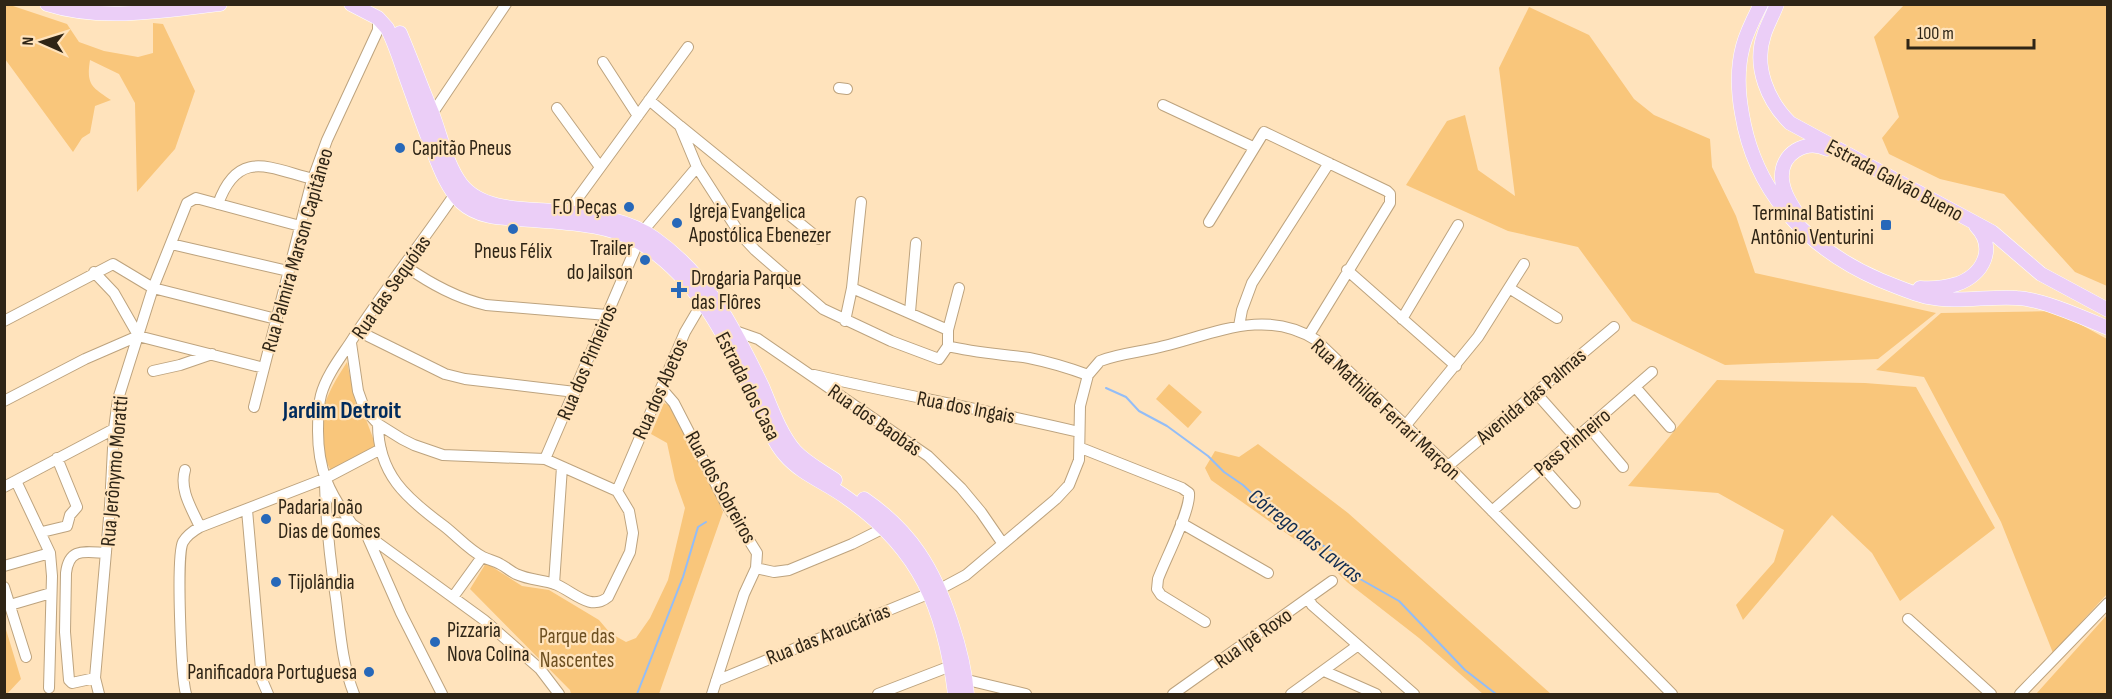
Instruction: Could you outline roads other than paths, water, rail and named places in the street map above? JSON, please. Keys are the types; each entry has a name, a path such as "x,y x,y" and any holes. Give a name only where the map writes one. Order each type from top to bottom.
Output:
{"main road":[{"path":"46,4 72,11 105,14 220,4"},
{"path":"78,4 107,8 158,4"},
{"path":"351,4 381,25"},
{"name":"Estrada dos Casa","path":"369,4 386,15 400,33 427,119"},
{"path":"1761,4 1746,34 1740,60 1739,94 1743,123 1757,166 1772,192 1787,214 1814,240 1827,252 1852,268 1926,297 1947,300 2021,298 2058,308 2108,328"},
{"name":"Estrada Galvão Bueno","path":"1778,4 1764,35 1760,58 1766,86 1782,114 1802,130 1992,232 2041,273 2108,310"},
{"name":"Estrada dos Casa","path":"381,25 447,155 458,189 488,202 563,217 641,237 706,296 729,332 779,446 785,454 889,525 935,591 958,671 968,694"},
{"path":"1814,240 1787,196 1782,174 1786,161 1794,151 1808,146 1822,147 1890,178"},
{"path":"1900,288 1938,289 1958,283 1970,277 1980,268 1986,250 1984,235 1960,213"},
{"name":"Estrada dos Casa","path":"955,694 958,671"}],"street":[{"path":"427,119 506,4"},
{"name":"Rua Palmira Marson Capitâneo","path":"254,407 313,179 327,140 381,25"},
{"path":"563,217 688,47"},
{"path":"603,62 638,116"},
{"path":"649,100 819,239"},
{"path":"1163,105 1253,147"},
{"path":"557,108 600,167"},
{"path":"680,126 696,167 744,240 814,302 845,321 936,359 942,357 948,346 948,330 959,288"},
{"path":"1209,222 1262,133 1267,132 1388,191 1390,203 1309,335"},
{"path":"1239,326 1252,283 1329,163"},
{"path":"300,226 218,204 227,184 250,165 313,179"},
{"name":"Rua dos Pinheiros","path":"545,459 641,237 696,167"},
{"name":"Rua das Sequóias","path":"458,189 351,342 361,399 368,413 378,424 381,449 389,472 407,497 482,557 534,581 554,584 590,603 609,597 630,552 633,533 629,512 616,491"},
{"name":"Rua Jerônymo Moratti","path":"99,694 95,678 114,429 123,379 153,288 187,203 193,198 218,204"},
{"path":"845,321 852,288 861,201"},
{"path":"1402,319 1458,225"},
{"path":"910,312 916,243"},
{"path":"171,244 288,272"},
{"path":"4,321 113,264 153,288 276,319"},
{"path":"1406,424 1478,337 1524,264"},
{"path":"405,266 426,281 455,296 486,305 607,315"},
{"path":"1347,270 1456,366"},
{"path":"94,272 114,293 138,335"},
{"path":"852,288 948,330"},
{"path":"1509,288 1557,318"},
{"name":"Rua dos Abetos","path":"616,491 685,332 706,296"},
{"name":"Rua Mathilde Ferrari Marçon","path":"1088,375 1100,361 1108,358 1239,326 1274,324 1289,326 1309,335 1406,424 1671,694"},
{"name":"Avenida das Palmas","path":"1448,466 1614,327"},
{"path":"358,331 445,374 465,379 575,392"},
{"name":"Rua dos Baobás","path":"729,332 758,339 928,456 975,504 1004,544"},
{"path":"4,401 76,363 138,335 264,368"},
{"path":"351,342 321,394 318,449 331,525 344,657 354,694"},
{"path":"935,591 966,575 1056,499 1069,485 1076,471 1081,448 1080,406 1088,375 1030,358 975,352 948,346"},
{"path":"153,371 212,354"},
{"name":"Pass Pinheiro","path":"1492,511 1653,372"},
{"name":"Rua dos Ingais","path":"811,374 1079,432"},
{"path":"845,399 852,383"},
{"name":"Rua dos Sobreiros","path":"661,388 674,403 725,502 756,549 756,568 744,594 712,694"},
{"path":"1636,388 1670,427"},
{"path":"1536,393 1576,438"},
{"path":"378,424 414,446 443,455 545,459 616,491"},
{"path":"1589,427 1623,467"},
{"path":"4,487 114,429"},
{"path":"1081,448 1187,490 1190,497 1158,579 1157,589 1161,595 1205,622"},
{"path":"186,694 182,647 181,549 189,535 200,527 324,479 381,449"},
{"path":"42,532 67,526 70,515 77,507 57,458"},
{"path":"1542,466 1575,503"},
{"path":"554,584 562,467"},
{"path":"185,470 184,489 200,527"},
{"path":"324,479 352,524 484,620 540,669 559,694"},
{"path":"16,481 50,553 49,688"},
{"path":"247,510 262,680 268,694"},
{"path":"1181,523 1268,573"},
{"path":"331,525 352,524"},
{"path":"756,568 782,572 852,544 889,525"},
{"path":"368,536 401,613 442,694"},
{"path":"95,678 72,683 69,680 65,632 66,573 67,564 73,555 79,552 106,552"},
{"path":"4,566 50,553"},
{"path":"453,597 482,557"},
{"name":"Rua Ipê Roxo","path":"1173,694 1332,581"},
{"path":"4,587 26,657"},
{"name":"Rua das Araucárias","path":"716,681 935,591"},
{"path":"10,605 51,593"},
{"path":"1309,599 1312,605 1357,646 1414,694"},
{"path":"2020,694 2108,603"},
{"path":"1908,620 1991,694"},
{"path":"1291,694 1357,646"},
{"path":"878,694 958,671 1026,694"},
{"path":"1324,671 1376,694"}],"waterway":[{"name":"Córrego das Lavras","path":"1106,388 1126,397 1139,411 1167,426 1208,456 1258,499 1276,509 1311,542 1324,546 1337,555 1353,575 1399,601 1465,670 1496,694"},
{"path":"637,694 683,577 698,527 706,522"}],"place":[{"name":"Capitão Pneus","path":"400,148"},
{"name":"F.O Peças","path":"629,207"},
{"name":"Igreja Evangelica Apostólica Ebenezer","path":"677,223"},
{"name":"Terminal Batistini Antônio Venturini","path":"1886,225"},
{"name":"Pneus Félix","path":"513,229"},
{"name":"Trailer do Jailson","path":"645,260"},
{"name":"Drogaria Parque das Flôres","path":"679,290"},
{"name":"Padaria João Dias de Gomes","path":"266,519"},
{"name":"Tijolândia","path":"276,582"},
{"name":"Pizzaria Nova Colina","path":"435,642"},
{"name":"Panificadora Portuguesa","path":"369,672"}],"district":[{"name":"Jardim Detroit","path":"342,410"}],"park label":[{"name":"Parque das Nascentes","path":"577,648"}]}
